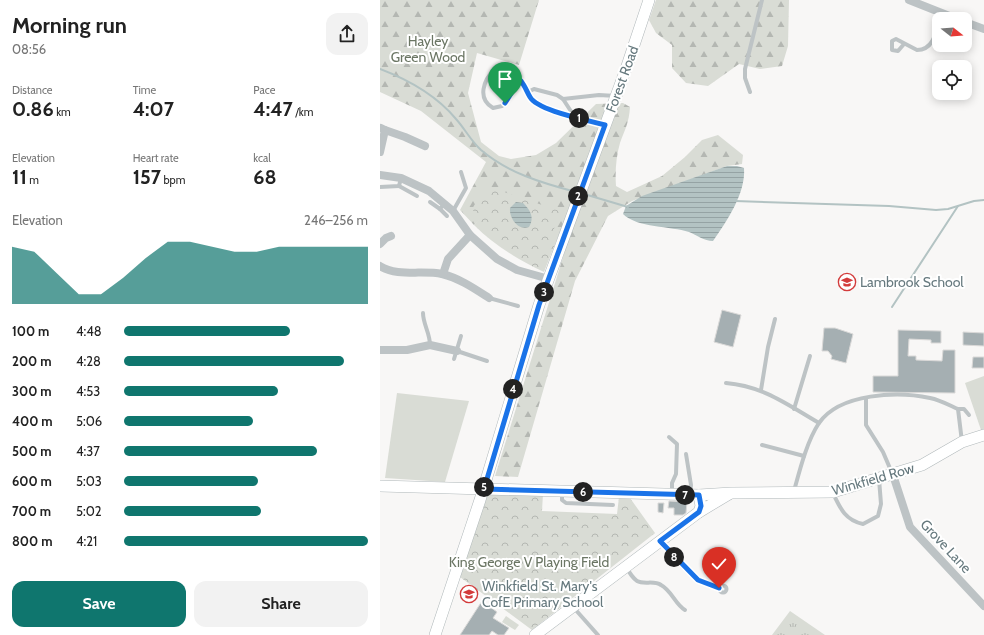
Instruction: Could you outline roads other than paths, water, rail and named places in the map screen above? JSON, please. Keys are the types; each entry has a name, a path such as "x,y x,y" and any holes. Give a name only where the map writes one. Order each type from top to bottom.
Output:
{"main road":[{"name":"Forest Road","path":"435,635 484,489 539,305 650,0"},
{"name":"Winkfield Row","path":"380,486 672,495 833,492 922,465 962,442 984,435"},
{"path":"535,635 699,512 731,493"},
{"path":"695,495 701,506 699,512"}],"street":[{"path":"908,0 932,14"},
{"path":"972,25 984,30"},
{"path":"380,152 382,129 406,137 425,146"},
{"path":"380,175 429,191 470,235 497,259 517,270 548,279"},
{"path":"443,274 448,260 470,235"},
{"path":"380,244 386,238 391,236"},
{"path":"380,266 396,271 443,274 471,286 489,298"},
{"path":"380,350 407,350 430,345 457,350"},
{"name":"Grove Lane","path":"892,475 910,527 984,606"}],"lane":[{"path":"750,92 745,69 762,0"},
{"path":"904,44 917,50 928,46 932,41"},
{"path":"521,81 502,106 493,108 484,100 482,94 483,89 495,69 508,72 521,81 530,97 538,105 554,112 605,125"},
{"path":"528,92 534,89 563,98 599,95 616,96"},
{"path":"563,98 574,116"},
{"path":"450,214 466,188 461,172"},
{"path":"380,187 400,182 417,196"},
{"path":"430,202 442,206"},
{"path":"489,298 518,306"},
{"path":"423,313 423,321 430,336 430,345"},
{"path":"761,390 768,347 775,319"},
{"path":"454,359 461,336"},
{"path":"457,350 487,361"},
{"path":"794,409 810,356"},
{"path":"726,383 746,385 761,390 819,423"},
{"path":"793,493 804,456 819,423 829,412 844,403 857,398 906,395 930,398 958,409 964,409 969,415"},
{"path":"866,398 866,425 883,452 892,475"},
{"path":"958,409 962,442"},
{"path":"669,437 677,444 676,474 672,483 672,495"},
{"path":"762,445 804,456"},
{"path":"686,454 691,485 695,495"},
{"path":"833,492 845,516 854,522 863,524 878,516 881,504 879,478"},
{"path":"562,491 562,500 566,503 612,505"},
{"path":"660,541 698,580 707,585 720,587"},
{"path":"625,567 636,580 660,584 667,589 680,607 685,610"},
{"path":"572,607 598,635"}],"waterway":[{"path":"380,69 412,83 440,103 448,110 474,143 491,158 502,165 538,181 576,192"},
{"path":"584,194 628,207"},
{"path":"735,201 889,206 936,210 948,209 974,201 984,200"},
{"path":"892,307 958,206"}],"place":[{"name":"Lambrook School","path":"847,282"},
{"name":"Winkfield St. Mary's CofE Primary School","path":"469,594"}],"park label":[{"name":"Hayley Green Wood","path":"428,50"},
{"name":"King George V Playing Field","path":"529,562"}]}
